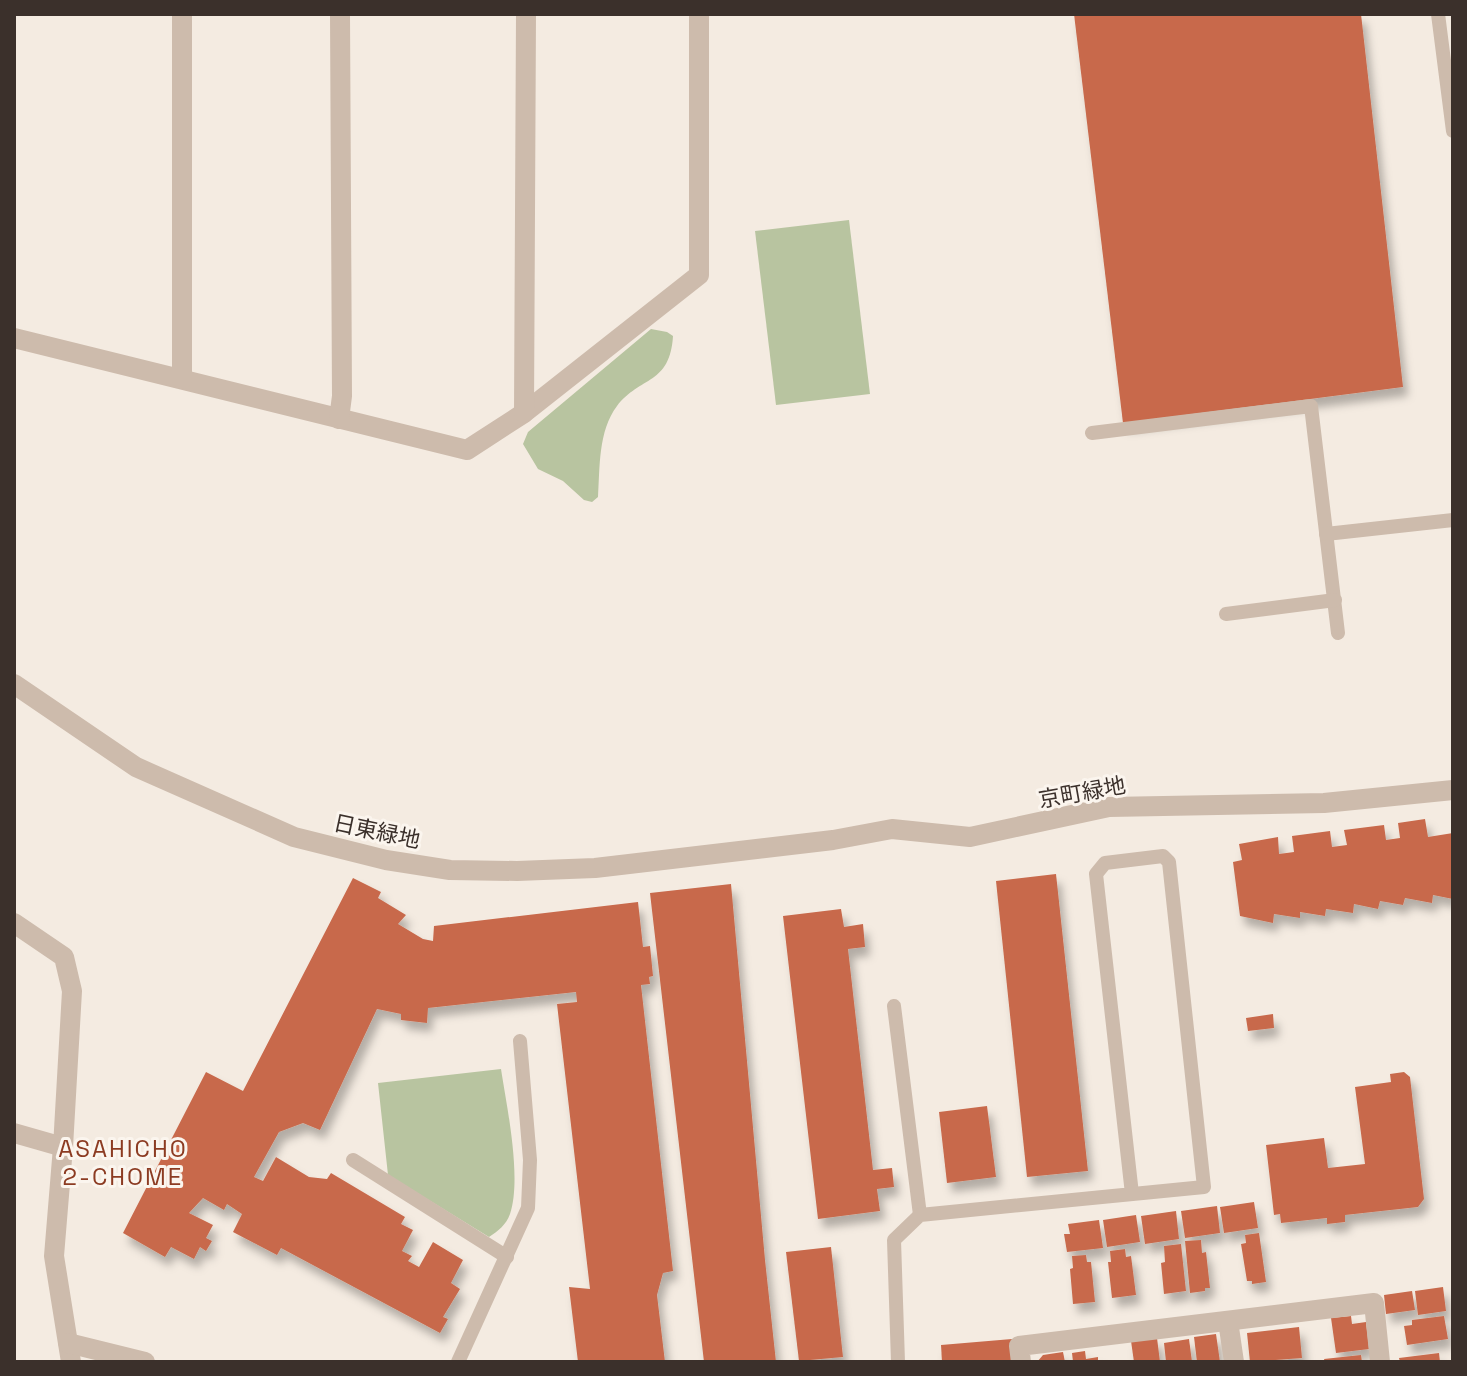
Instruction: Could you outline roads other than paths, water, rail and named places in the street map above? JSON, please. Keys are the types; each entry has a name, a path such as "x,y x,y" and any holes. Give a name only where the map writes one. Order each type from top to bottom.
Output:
{"street":[{"path":"182,14 182,379"},
{"path":"339,419 342,396 340,14"},
{"path":"524,413 526,14"},
{"path":"14,338 467,450 524,413 699,275 699,14"},
{"name":"日東緑地","path":"14,684 136,767 157,777 294,837 386,860 450,870 517,871 595,868 769,847"},
{"name":"京町緑地","path":"769,847 892,829 970,837 1109,807 1324,803 1453,790"},
{"path":"14,923 64,957 72,991 54,1256 70,1352 145,1362"},
{"path":"14,1133 63,1147"},
{"path":"1021,1362 1019,1346 1374,1303 1380,1362"},
{"path":"1228,1321 1234,1362"}],"lane":[{"path":"1438,14 1453,131"},
{"path":"1092,433 1311,406 1338,633"},
{"path":"1326,534 1453,520"},
{"path":"1226,614 1335,600"},
{"path":"898,1362 894,1240 920,1215 1204,1187 1169,862 1163,856 1105,863 1096,874 1132,1194"},
{"path":"894,1006 920,1215"},
{"path":"458,1362 528,1208 530,1160 520,1041"},
{"path":"353,1160 507,1257"}],"district":[{"name":"ASAHICHO 2-CHOME","path":"123,1162"}]}
